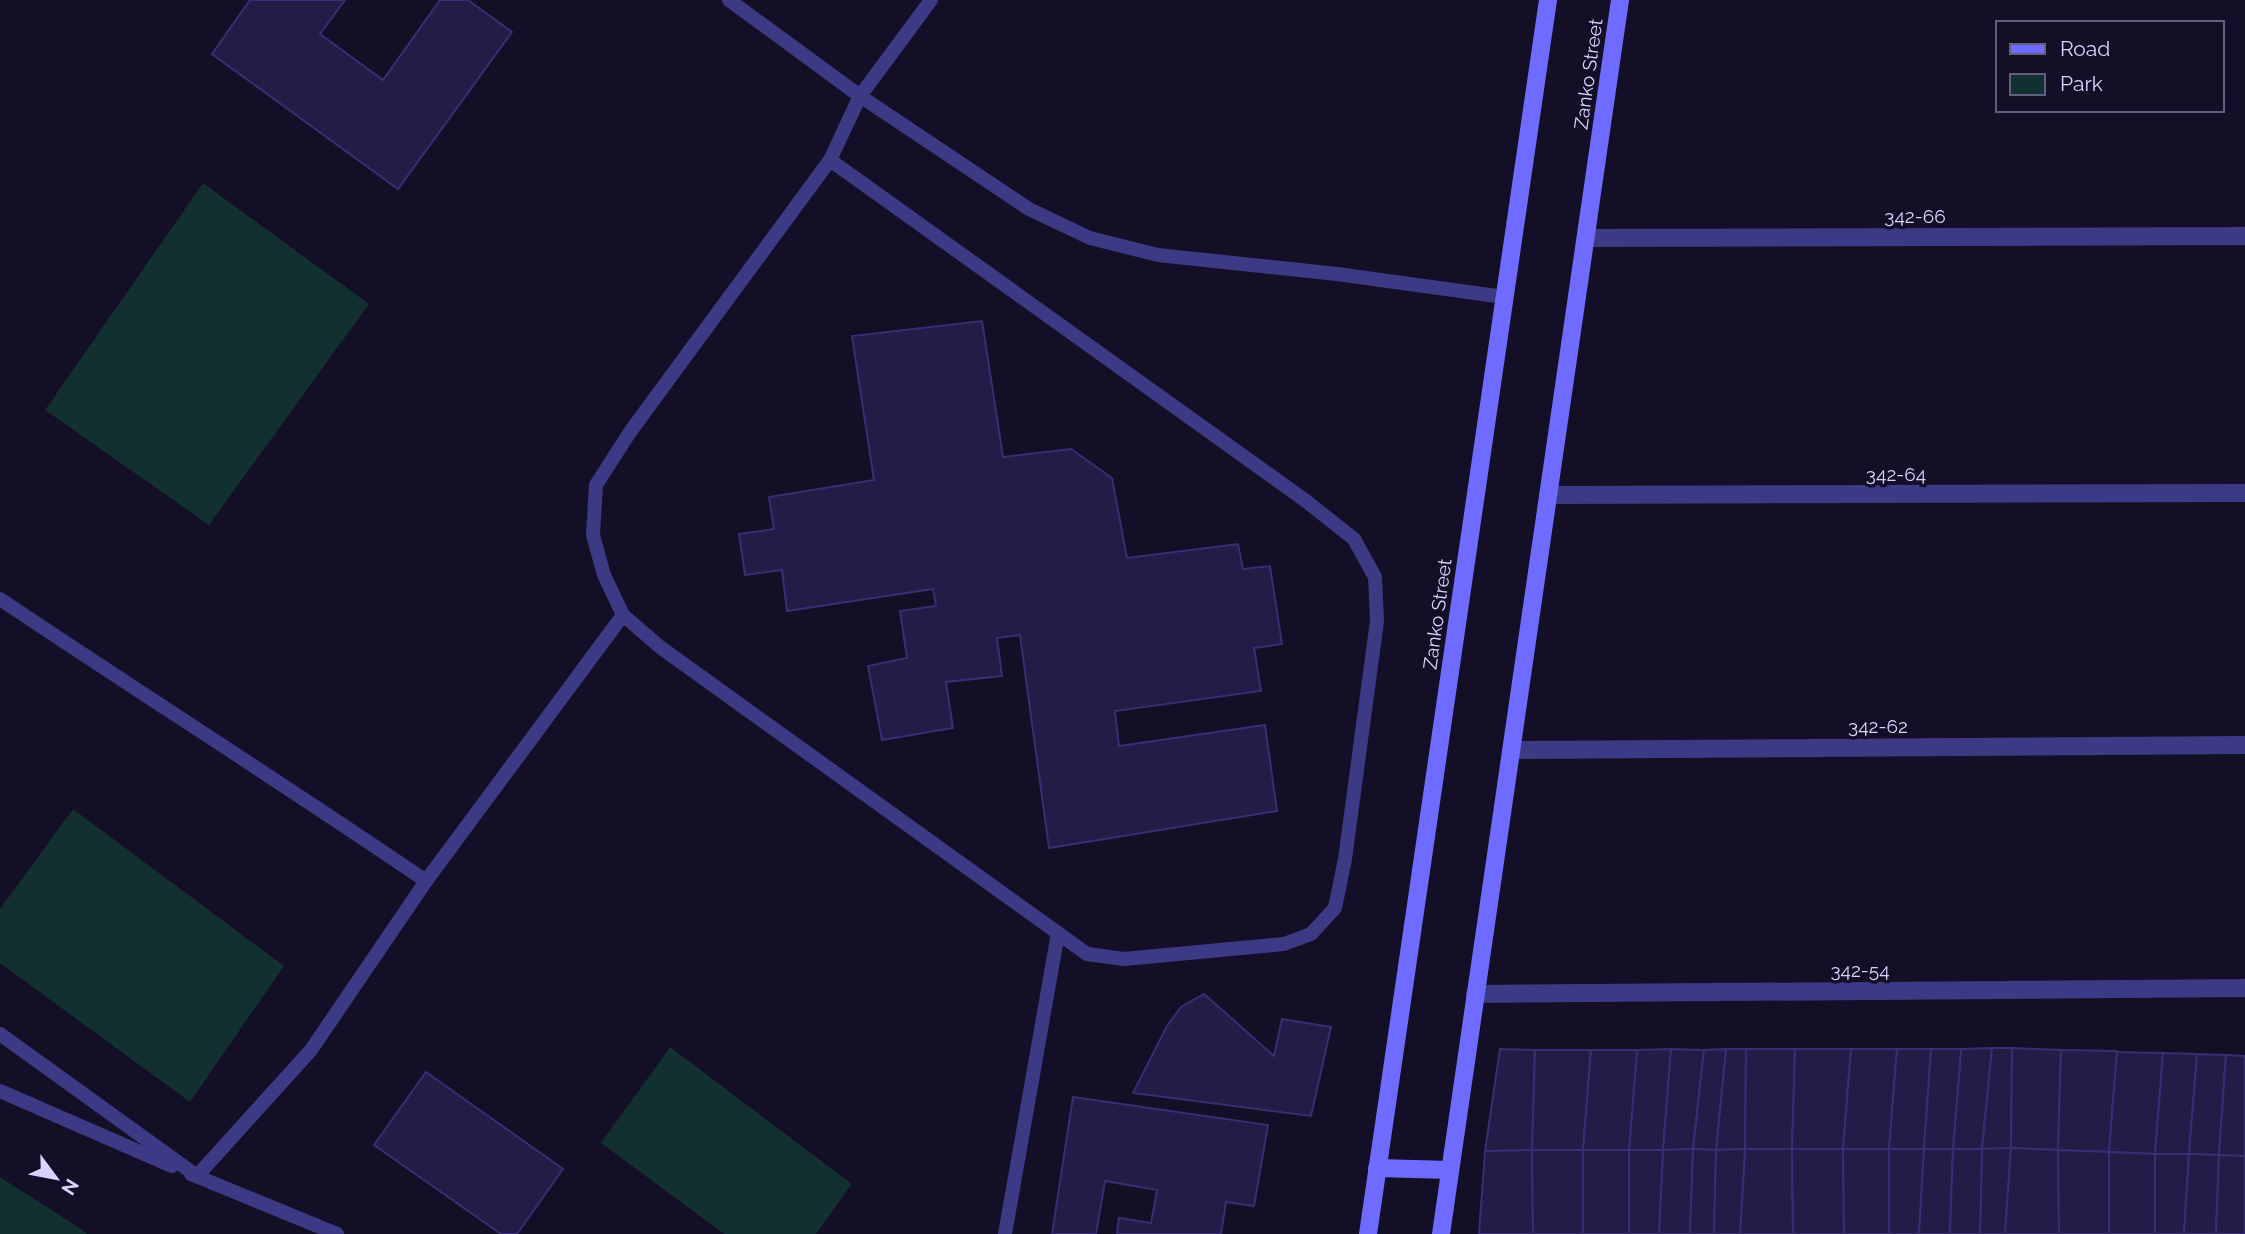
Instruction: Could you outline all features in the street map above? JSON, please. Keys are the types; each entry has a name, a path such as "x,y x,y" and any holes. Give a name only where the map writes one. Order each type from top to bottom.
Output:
{"main road":[{"name":"Zanko Street","path":"1368,1234 1548,0"},
{"name":"Zanko Street","path":"1441,1234 1620,0"},
{"path":"1377,1168 1450,1170"}],"street":[{"name":"342-66","path":"1586,238 2245,236"},
{"name":"342-64","path":"1548,495 2245,493"},
{"name":"342-62","path":"1511,750 2245,745"},
{"name":"342-54","path":"1475,994 2245,988"}],"lane":[{"path":"729,0 860,96 1029,209 1090,237 1158,255 1337,274 1504,297"},
{"path":"830,160 1306,501 1354,539 1375,577 1377,621 1345,859 1335,908 1311,934 1284,944 1124,959 1087,954 660,647 623,615 604,575 593,535 596,485 630,432 830,160 860,96 931,0"},
{"path":"0,599 425,881"},
{"path":"197,1176 311,1050 425,881 623,615"},
{"path":"1006,1234 1058,933"},
{"path":"0,1034 197,1176"},
{"path":"0,1091 337,1234"}],"green space":[{"path":"203,183 369,304 209,525 45,410"},
{"path":"73,809 284,966 190,1102 0,963 0,909"},
{"path":"670,1047 852,1184 816,1234 724,1234 601,1143"},
{"path":"0,1177 78,1227 87,1234 0,1234"}],"building":[{"path":"250,0 345,0 320,34 383,80 440,0 468,0 512,32 398,189 212,54"},
{"path":"982,321 1003,457 1071,449 1112,478 1127,558 1238,544 1243,569 1270,566 1282,644 1254,648 1261,691 1115,711 1119,746 1265,725 1277,811 1049,848 1020,635 997,638 1002,676 946,682 953,728 882,740 868,666 907,658 900,611 936,606 933,589 787,611 782,570 745,575 739,534 774,529 769,497 874,480 852,336"},
{"path":"1204,994 1274,1056 1282,1019 1331,1027 1311,1116 1133,1093 1167,1026 1181,1007"},
{"path":"1992,1048 1982,1149 1953,1149 1961,1049"},
{"path":"1992,1048 2012,1048 2011,1148 1982,1149"},
{"path":"2012,1048 2061,1050 2058,1150 2011,1148"},
{"path":"1500,1049 1535,1050 1532,1150 1485,1151"},
{"path":"1671,1049 1663,1150 1629,1150 1637,1050"},
{"path":"1671,1049 1704,1050 1693,1149 1663,1150"},
{"path":"1726,1049 1746,1049 1745,1149 1716,1150"},
{"path":"1726,1049 1716,1150 1693,1149 1704,1050"},
{"path":"1746,1049 1795,1049 1792,1149 1745,1149"},
{"path":"1795,1049 1851,1049 1843,1149 1792,1149"},
{"path":"1851,1049 1897,1049 1889,1149 1843,1149"},
{"path":"1897,1049 1931,1049 1924,1149 1889,1149"},
{"path":"1931,1049 1961,1049 1953,1149 1924,1149"},
{"path":"1535,1050 1591,1050 1583,1150 1532,1150"},
{"path":"1591,1050 1637,1050 1629,1150 1583,1150"},
{"path":"2061,1050 2117,1051 2109,1152 2058,1150"},
{"path":"2117,1052 2163,1053 2155,1154 2109,1152"},
{"path":"2163,1053 2197,1054 2189,1154 2155,1154"},
{"path":"2197,1054 2226,1055 2219,1155 2189,1154"},
{"path":"2226,1055 2245,1056 2245,1156 2219,1155"},
{"path":"426,1072 563,1169 517,1234 501,1234 374,1145"},
{"path":"1073,1097 1268,1125 1254,1206 1226,1202 1221,1234 1117,1234 1119,1218 1151,1223 1157,1190 1105,1181 1096,1234 1052,1234"},
{"path":"2011,1148 2005,1234 1980,1234 1982,1149"},
{"path":"2011,1148 2058,1150 2059,1234 2005,1234"},
{"path":"1693,1149 1690,1234 1659,1234 1663,1150"},
{"path":"1693,1149 1716,1150 1714,1234 1690,1234"},
{"path":"1745,1149 1792,1149 1793,1234 1740,1234"},
{"path":"1745,1149 1740,1234 1714,1234 1716,1150"},
{"path":"1792,1149 1843,1149 1844,1234 1793,1234"},
{"path":"1843,1149 1889,1149 1889,1234 1844,1234"},
{"path":"1889,1149 1924,1149 1919,1234 1889,1234"},
{"path":"1924,1149 1953,1149 1950,1234 1919,1234"},
{"path":"1953,1149 1982,1149 1980,1234 1950,1234"},
{"path":"1532,1150 1533,1234 1479,1234 1485,1151"},
{"path":"1532,1150 1583,1150 1583,1234 1533,1234"},
{"path":"1583,1150 1629,1150 1629,1234 1583,1234"},
{"path":"1629,1150 1663,1150 1659,1234 1629,1234"},
{"path":"2058,1150 2109,1152 2109,1234 2059,1234"},
{"path":"2109,1152 2155,1154 2155,1234 2109,1234"},
{"path":"2155,1154 2189,1154 2184,1234 2155,1234"},
{"path":"2189,1154 2219,1155 2216,1234 2184,1234"},
{"path":"2219,1155 2245,1156 2245,1234 2216,1234"}]}
